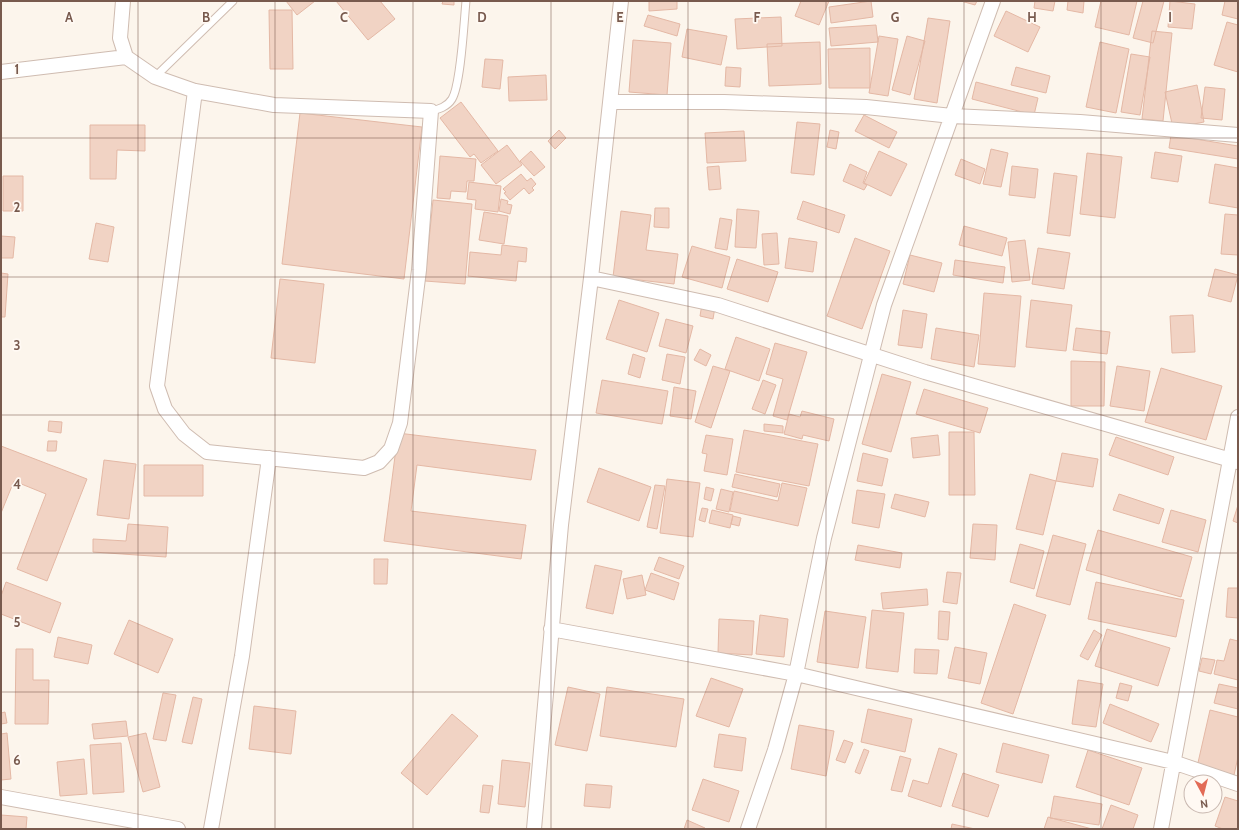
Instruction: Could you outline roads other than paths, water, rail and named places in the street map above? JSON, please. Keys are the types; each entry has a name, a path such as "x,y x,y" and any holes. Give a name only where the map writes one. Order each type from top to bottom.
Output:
{"street":[{"path":"124,1 120,38 126,57 155,77 195,91 274,105 431,111 418,277 400,422 391,449 379,462 364,468 207,452 184,434 165,409 157,386 195,91"},
{"path":"534,829 560,525 591,278 621,1"},
{"path":"748,829 775,750 796,674 824,538 884,305 993,1"},
{"path":"1,72 126,57"},
{"path":"611,102 724,102 866,107 952,116 1080,122 1238,135"},
{"path":"591,278 718,305 925,372 1234,461"},
{"path":"1161,829 1173,762 1234,461 1238,417"},
{"path":"211,829 242,656 270,458"},
{"path":"551,629 796,674 1173,762 1238,784"},
{"path":"1,797 178,829"}],"lane":[{"path":"155,77 233,1"},
{"path":"431,111 445,107 452,99 457,84 466,1"}]}
